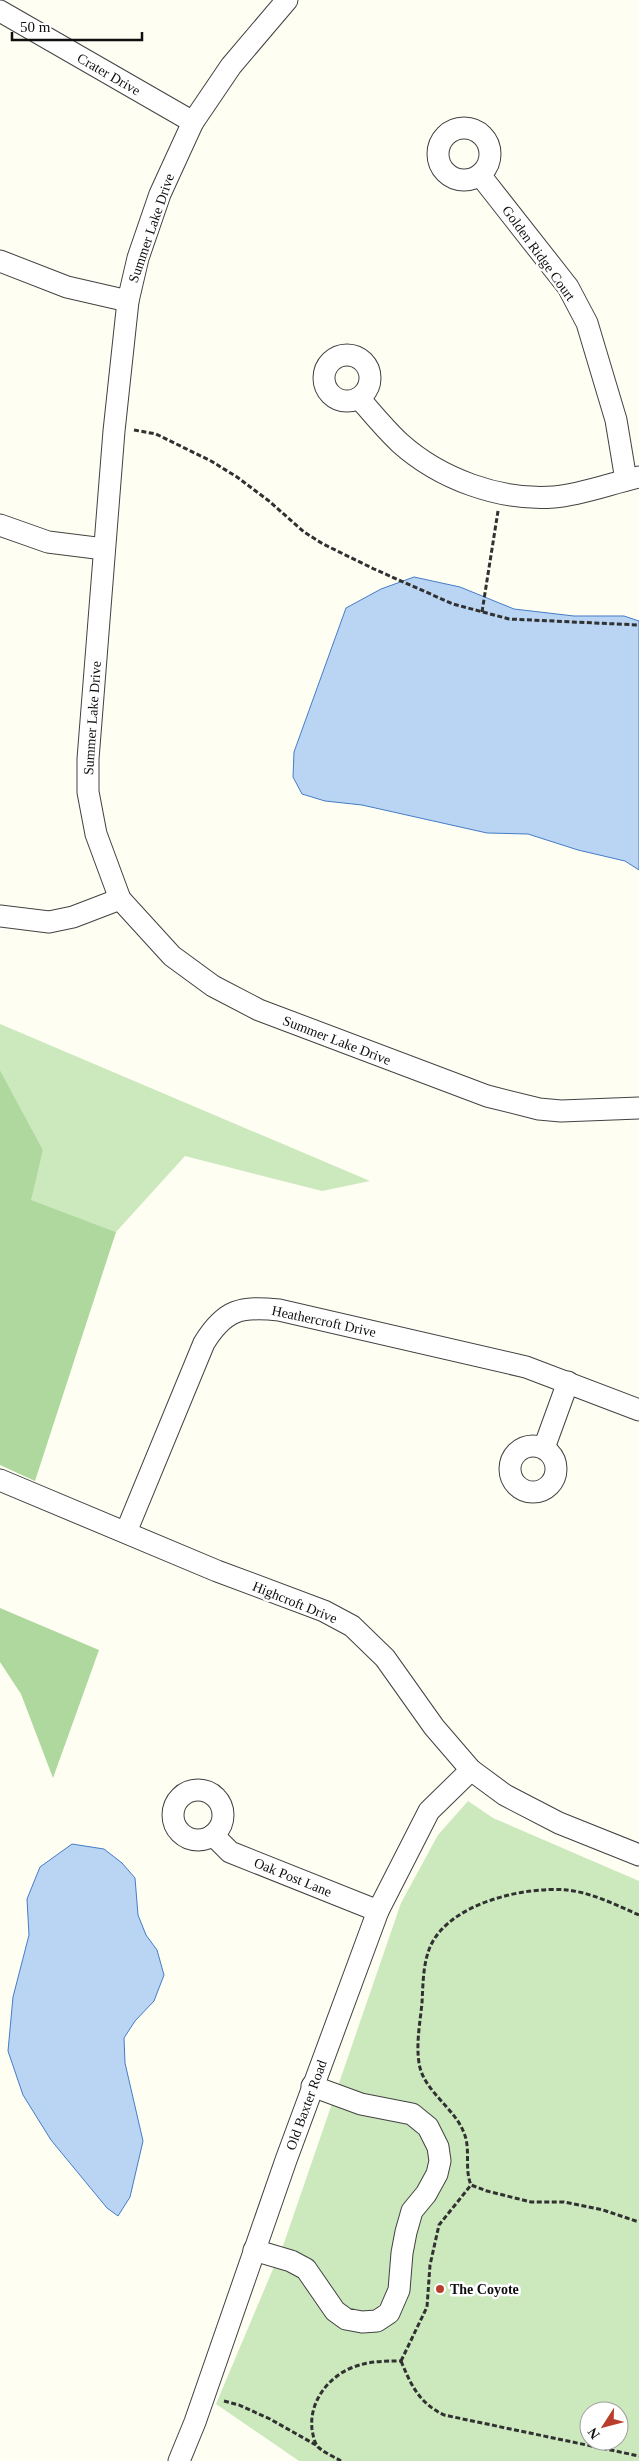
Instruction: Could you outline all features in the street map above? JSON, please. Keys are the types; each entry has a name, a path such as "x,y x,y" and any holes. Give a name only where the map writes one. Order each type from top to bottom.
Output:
{"street":[{"name":"Summer Lake Drive","path":"287,0 231,66 193,122 160,194 138,258 128,301 104,549 88,759 88,792 96,834 120,899 172,956 213,986 259,1010 487,1096 515,1104 561,1111 639,1108"},
{"name":"Crater Drive","path":"0,11 193,122"},
{"name":"Golden Ridge Court","path":"480,175 568,287 587,323 633,479"},
{"path":"0,261 67,287 128,301"},
{"path":"359,398 400,443 421,459 440,471 494,492 520,498 556,497 633,479"},
{"path":"0,525 48,542 104,549"},
{"path":"0,916 50,922 73,917 120,899"},
{"name":"Heathercroft Drive","path":"126,1532 204,1343 214,1327 233,1311 250,1307 279,1310 526,1367 639,1410"},
{"path":"544,1448 568,1382"},
{"name":"Highcroft Drive","path":"0,1480 217,1571 324,1611 352,1626 385,1658 434,1727 471,1770 505,1795 559,1823 639,1855"},
{"name":"Old Baxter Road","path":"179,2461 195,2422 312,2086 378,1911 429,1811 471,1770"},
{"name":"Oak Post Lane","path":"213,1835 230,1852 378,1911"},
{"path":"254,2250 291,2261 306,2269 334,2311 346,2319 362,2322 377,2320 389,2313 399,2290 406,2232 412,2211 426,2194 437,2174 440,2161 438,2147 428,2127 412,2114 361,2104 312,2086"}],"path":[{"path":"134,430 156,434 211,461 237,477 269,501 304,532 323,544 453,604 510,619 541,622 639,625"},
{"path":"482,612 498,510"},
{"path":"639,1915 593,1896 568,1890 530,1890 476,1907 448,1923 431,1945 426,1959 417,2049 419,2066 428,2083 464,2133 467,2174 471,2185 531,2202 564,2202 604,2210 639,2222"},
{"path":"401,2361 427,2307 430,2265 439,2225 471,2185"},
{"path":"317,2446 311,2420 314,2406 320,2393 335,2378 350,2368 367,2363 401,2361"},
{"path":"401,2361 415,2392 436,2411 444,2415 639,2456"},
{"path":"224,2401 239,2405 270,2419 342,2461"}],"green space":[{"path":"0,1024 370,1181 322,1191 185,1156 116,1232 30,1200 43,1150 0,1070"},
{"path":"0,1070 43,1150 31,1200 116,1232 35,1481 0,1465"},
{"path":"0,1608 99,1650 53,1778 21,1694 0,1662"},
{"path":"468,1801 493,1818 639,1881 639,2461 299,2461 216,2404 284,2243 401,1903 438,1835"}],"water":[{"path":"414,577 460,587 514,609 574,616 624,616 639,621 639,870 625,861 578,850 528,834 487,833 362,805 325,801 302,794 293,777 294,752 346,608 381,589"},
{"path":"72,1844 104,1849 122,1863 135,1878 138,1915 146,1935 157,1950 164,1975 154,2001 135,2021 124,2038 125,2063 143,2141 130,2197 118,2216 107,2208 51,2140 23,2095 8,2051 13,1997 29,1935 27,1899 40,1867"}],"place":[{"name":"The Coyote","path":"440,2289"}]}
